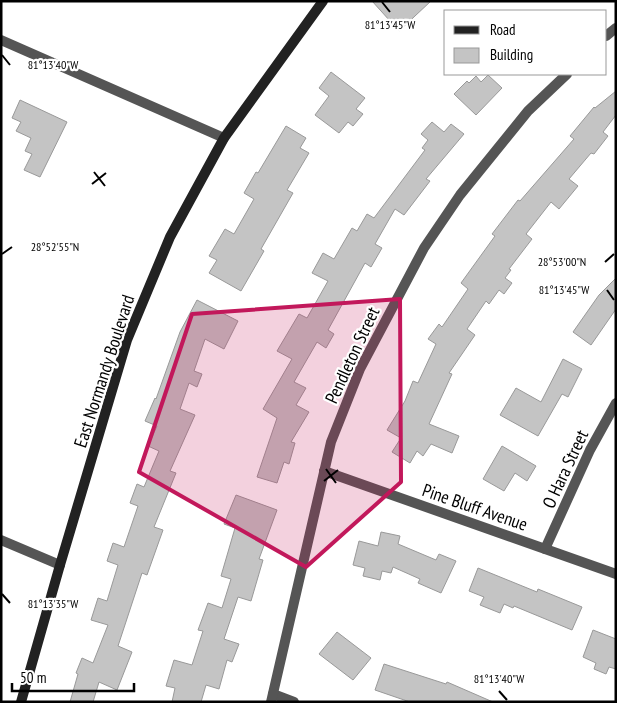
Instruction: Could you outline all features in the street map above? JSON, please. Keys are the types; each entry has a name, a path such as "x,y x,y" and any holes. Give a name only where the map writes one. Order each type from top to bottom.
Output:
{"street":[{"name":"East Normandy Boulevard","path":"21,702 127,340 170,236 224,138 323,1"},
{"path":"1,40 224,138"},
{"name":"Pendleton Street","path":"272,698 331,442 360,369 424,248 460,195 528,111 566,75"},
{"name":"O Hara Street","path":"546,549 590,450 616,403"},
{"name":"Pine Bluff Avenue","path":"324,471 616,574"},
{"path":"1,540 60,565"},
{"path":"272,698 294,702"}],"highlighted area":[{"path":"400,299 401,482 306,567 139,472 192,314"}],"building":[{"path":"372,1 431,1 399,31"},
{"path":"331,72 365,98 356,109 363,114 353,126 348,122 339,133 315,115 329,96 319,88"},
{"path":"488,75 502,88 476,115 454,94 467,81 469,83 476,76 481,82"},
{"path":"616,91 616,115 603,132 608,136 594,154 591,153 569,179 578,186 559,209 551,202 526,234 532,239 509,269 511,270 505,278 512,283 504,294 499,290 489,304 486,301 467,329 475,335 449,373 452,374 429,424 459,436 452,453 431,444 423,456 417,451 410,463 392,452 401,438 387,430 405,401 413,381 418,383 436,344 428,339 439,324 442,327 468,289 461,283 495,236 492,234 518,200 520,201 574,139 570,136 594,107"},
{"path":"20,100 67,122 40,177 24,170 32,154 25,151 31,138 16,131 21,122 12,118"},
{"path":"432,122 444,132 451,124 464,134 426,179 430,181 404,215 395,209 375,244 382,248 371,267 365,263 328,330 334,334 326,348 317,342 294,382 306,388 296,405 309,412 291,442 295,443 289,464 284,462 277,483 257,477 277,418 263,409 292,359 277,351 299,314 307,318 328,281 312,273 323,253 334,259 352,228 357,231 367,214 374,218 425,150 422,148 428,140 421,134"},
{"path":"286,126 306,138 300,148 309,153 287,190 293,193 261,249 264,251 241,291 209,273 217,260 209,256 225,229 234,234 254,199 244,193"},
{"path":"616,278 616,309 591,345 573,332 599,295"},
{"path":"197,300 238,321 224,349 205,339 194,371 202,374 197,387 189,383 180,409 195,415 170,471 176,473 154,527 163,530 147,575 142,573 118,646 132,652 117,690 99,682 93,702 70,702 78,674 76,673 82,658 93,663 108,625 91,620 98,598 107,601 118,565 107,561 113,543 124,547 138,506 130,503 137,484 144,487 159,451 148,446 157,426 145,421 156,399 180,332"},
{"path":"563,359 582,369 568,397 562,394 538,436 500,415 516,388 541,402"},
{"path":"502,446 536,466 527,481 515,473 504,491 483,479"},
{"path":"236,495 277,510 259,559 263,560 251,601 238,597 224,639 239,644 232,662 227,660 219,689 206,685 201,702 172,702 175,688 166,686 174,660 192,665 203,631 198,630 208,603 222,608 231,579 221,576 235,528 224,524"},
{"path":"381,532 400,536 398,544 436,560 439,554 456,561 441,593 418,583 420,579 393,567 391,573 382,571 380,580 363,576 365,568 353,565 359,541 378,546"},
{"path":"478,568 537,592 538,589 582,607 572,630 514,606 513,608 504,604 500,613 480,605 484,597 469,591"},
{"path":"593,630 616,639 616,669 609,667 606,674 594,669 596,663 583,657"},
{"path":"337,632 371,658 353,680 319,654"},
{"path":"384,664 446,684 447,682 493,702 410,702 375,690"}]}
